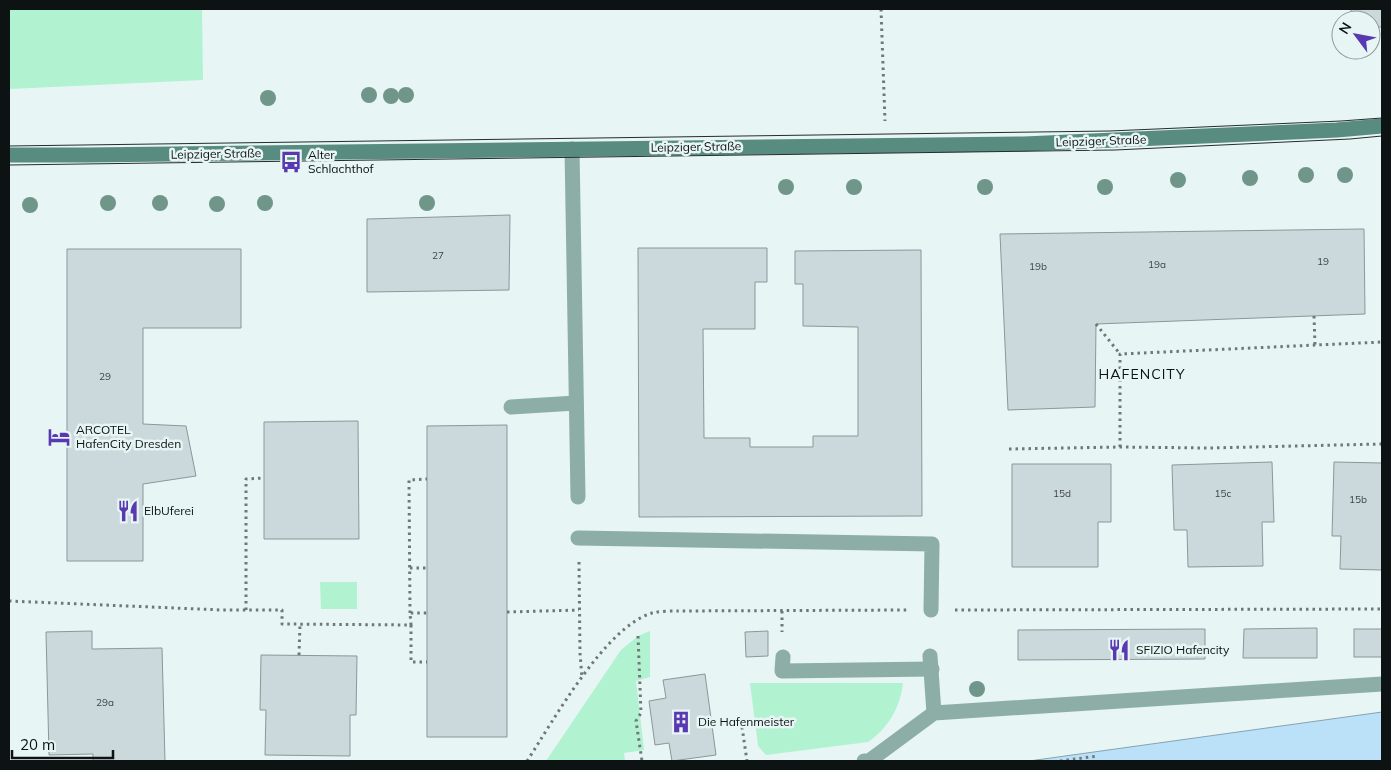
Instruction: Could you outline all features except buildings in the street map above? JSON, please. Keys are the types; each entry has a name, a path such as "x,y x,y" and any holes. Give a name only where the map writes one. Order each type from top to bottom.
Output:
{"main road":[{"name":"Leipziger Straße","path":"9,155 1024,144 1337,130 1382,126"}],"street":[{"path":"572,149 578,497"},
{"path":"511,406 576,403"},
{"path":"578,538 932,544 931,610"},
{"path":"783,657 782,671 931,663 934,713"},
{"path":"864,761 869,761 934,713 1382,684"}],"path":[{"path":"881,9 885,145"},
{"path":"1314,316 1315,346"},
{"path":"1096,324 1120,354 1120,447"},
{"path":"1120,354 1382,342"},
{"path":"1008,449 1208,448 1382,444"},
{"path":"246,610 246,479 263,478"},
{"path":"427,479 409,480 411,662 427,662"},
{"path":"578,538 582,678"},
{"path":"410,568 427,568"},
{"path":"9,601 282,610 282,624 410,625"},
{"path":"507,612 580,610"},
{"path":"410,612 427,613"},
{"path":"299,655 300,624"},
{"path":"638,636 641,713 636,721 642,761"},
{"path":"527,761 565,703"},
{"path":"742,726 748,761"},
{"path":"1060,761 1084,760 1098,756"}],"green space":[{"path":"9,9 202,9 203,80 9,89"},
{"path":"320,582 357,582 357,609 321,609"},
{"path":"650,631 650,677 636,681 644,750 624,753 625,761 546,761 621,650 638,636"},
{"path":"750,683 903,683 899,701 892,717 868,742 766,755 758,746"}],"water":[{"path":"1382,712 1382,761 1029,761"}],"tram line":[{"path":"9,146 1110,131 1382,118"},
{"path":"9,165 1115,150 1382,136"}],"place":[{"name":"Alter Schlachthof","path":"291,162"},
{"name":"ARCOTEL HafenCity Dresden","path":"59,437"},
{"name":"ElbUferei","path":"128,511"},
{"name":"SFIZIO Hafencity","path":"1119,650"},
{"name":"Die Hafenmeister","path":"681,722"}],"district":[{"name":"HAFENCITY","path":"1142,374"}]}
